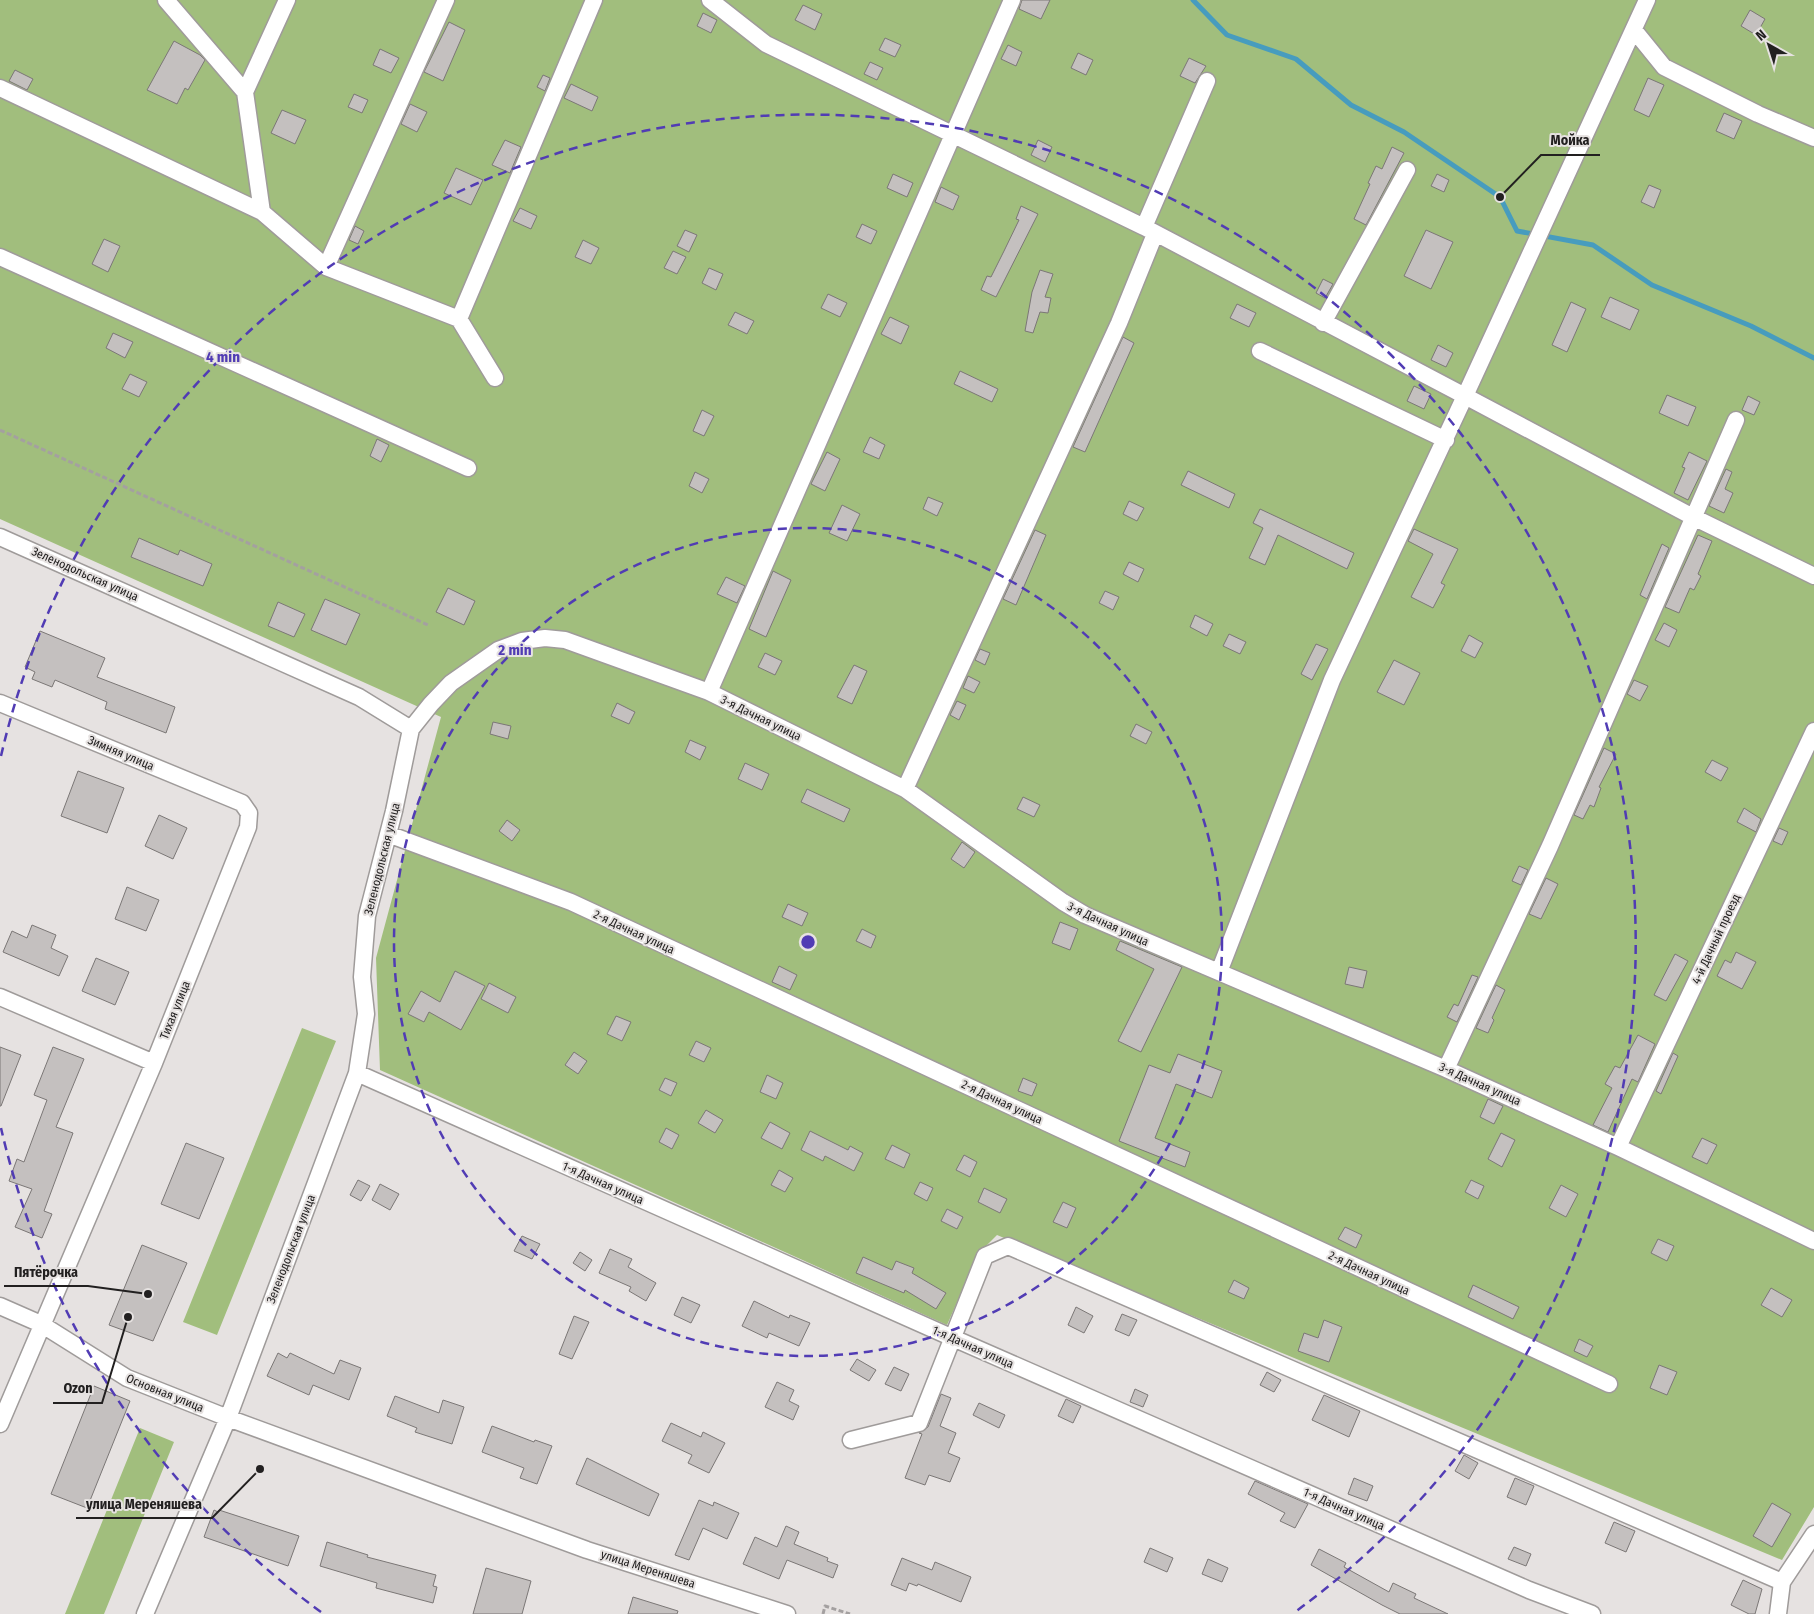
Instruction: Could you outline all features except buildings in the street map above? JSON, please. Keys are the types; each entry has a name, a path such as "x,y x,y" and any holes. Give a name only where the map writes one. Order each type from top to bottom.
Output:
{"street":[{"path":"166,0 245,92 262,212"},
{"path":"245,92 287,0"},
{"path":"326,267 446,0"},
{"path":"459,319 594,0"},
{"path":"710,0 766,44 951,136 1149,230 1693,517 1814,576"},
{"path":"709,692 1012,0"},
{"path":"1219,972 1332,680 1446,440 1647,0"},
{"path":"1634,30 1664,67 1758,114 1814,138"},
{"path":"905,789 1119,323 1149,230 1207,81"},
{"path":"0,88 262,212 326,267 459,319 494,378"},
{"path":"1323,323 1407,170"},
{"path":"0,257 468,468"},
{"path":"1260,350 1446,440"},
{"path":"1446,1069 1550,846 1736,420"},
{"name":"Зеленодольская улица","path":"0,536 359,697 411,730 388,834 366,916 362,977 366,1014 357,1073 228,1418 145,1614"},
{"name":"3-я Дачная улица","path":"411,730 431,704 471,667 498,650 522,640 545,638 565,640 709,692 905,789 1063,902 1085,915 1446,1069 1618,1147 1814,1241"},
{"name":"Зимняя улица","path":"0,702 242,803"},
{"name":"4-й Дачный проезд","path":"1618,1147 1814,731"},
{"name":"Тихая улица","path":"0,1424 41,1324 154,1063 248,827 249,813 242,803"},
{"name":"2-я Дачная улица","path":"388,834 571,902 1609,1384"},
{"path":"0,997 154,1063"},
{"name":"1-я Дачная улица","path":"357,1073 953,1338 1529,1590 1592,1614"},
{"path":"851,1440 919,1423 985,1256 1008,1246 1782,1582"},
{"name":"Основная улица","path":"0,1306 41,1324 127,1378 228,1418"},
{"name":"улица Мереняшева","path":"228,1418 587,1550 787,1614"},
{"path":"1778,1614 1782,1582 1814,1534"}],"path":[{"path":"0,430 428,624"},
{"path":"823,1614 825,1606 850,1614"}],"green space":[{"path":"0,0 1814,0 1814,1507 1782,1560 997,1235 979,1253 947,1325 380,1070 376,958 441,717 0,519"},
{"path":"302,1028 336,1041 217,1335 183,1322"},
{"path":"140,1428 174,1442 104,1614 65,1614"}],"waterway":[{"path":"1193,0 1227,35 1296,59 1351,105 1404,132 1500,197 1517,231 1593,245 1652,285 1751,326 1814,358"}],"place":[{"name":"Мойка","path":"1500,197"},
{"name":"Пятёрочка","path":"148,1294"},
{"name":"Ozon","path":"128,1317"},
{"name":"улица Мереняшева","path":"260,1469"}]}
